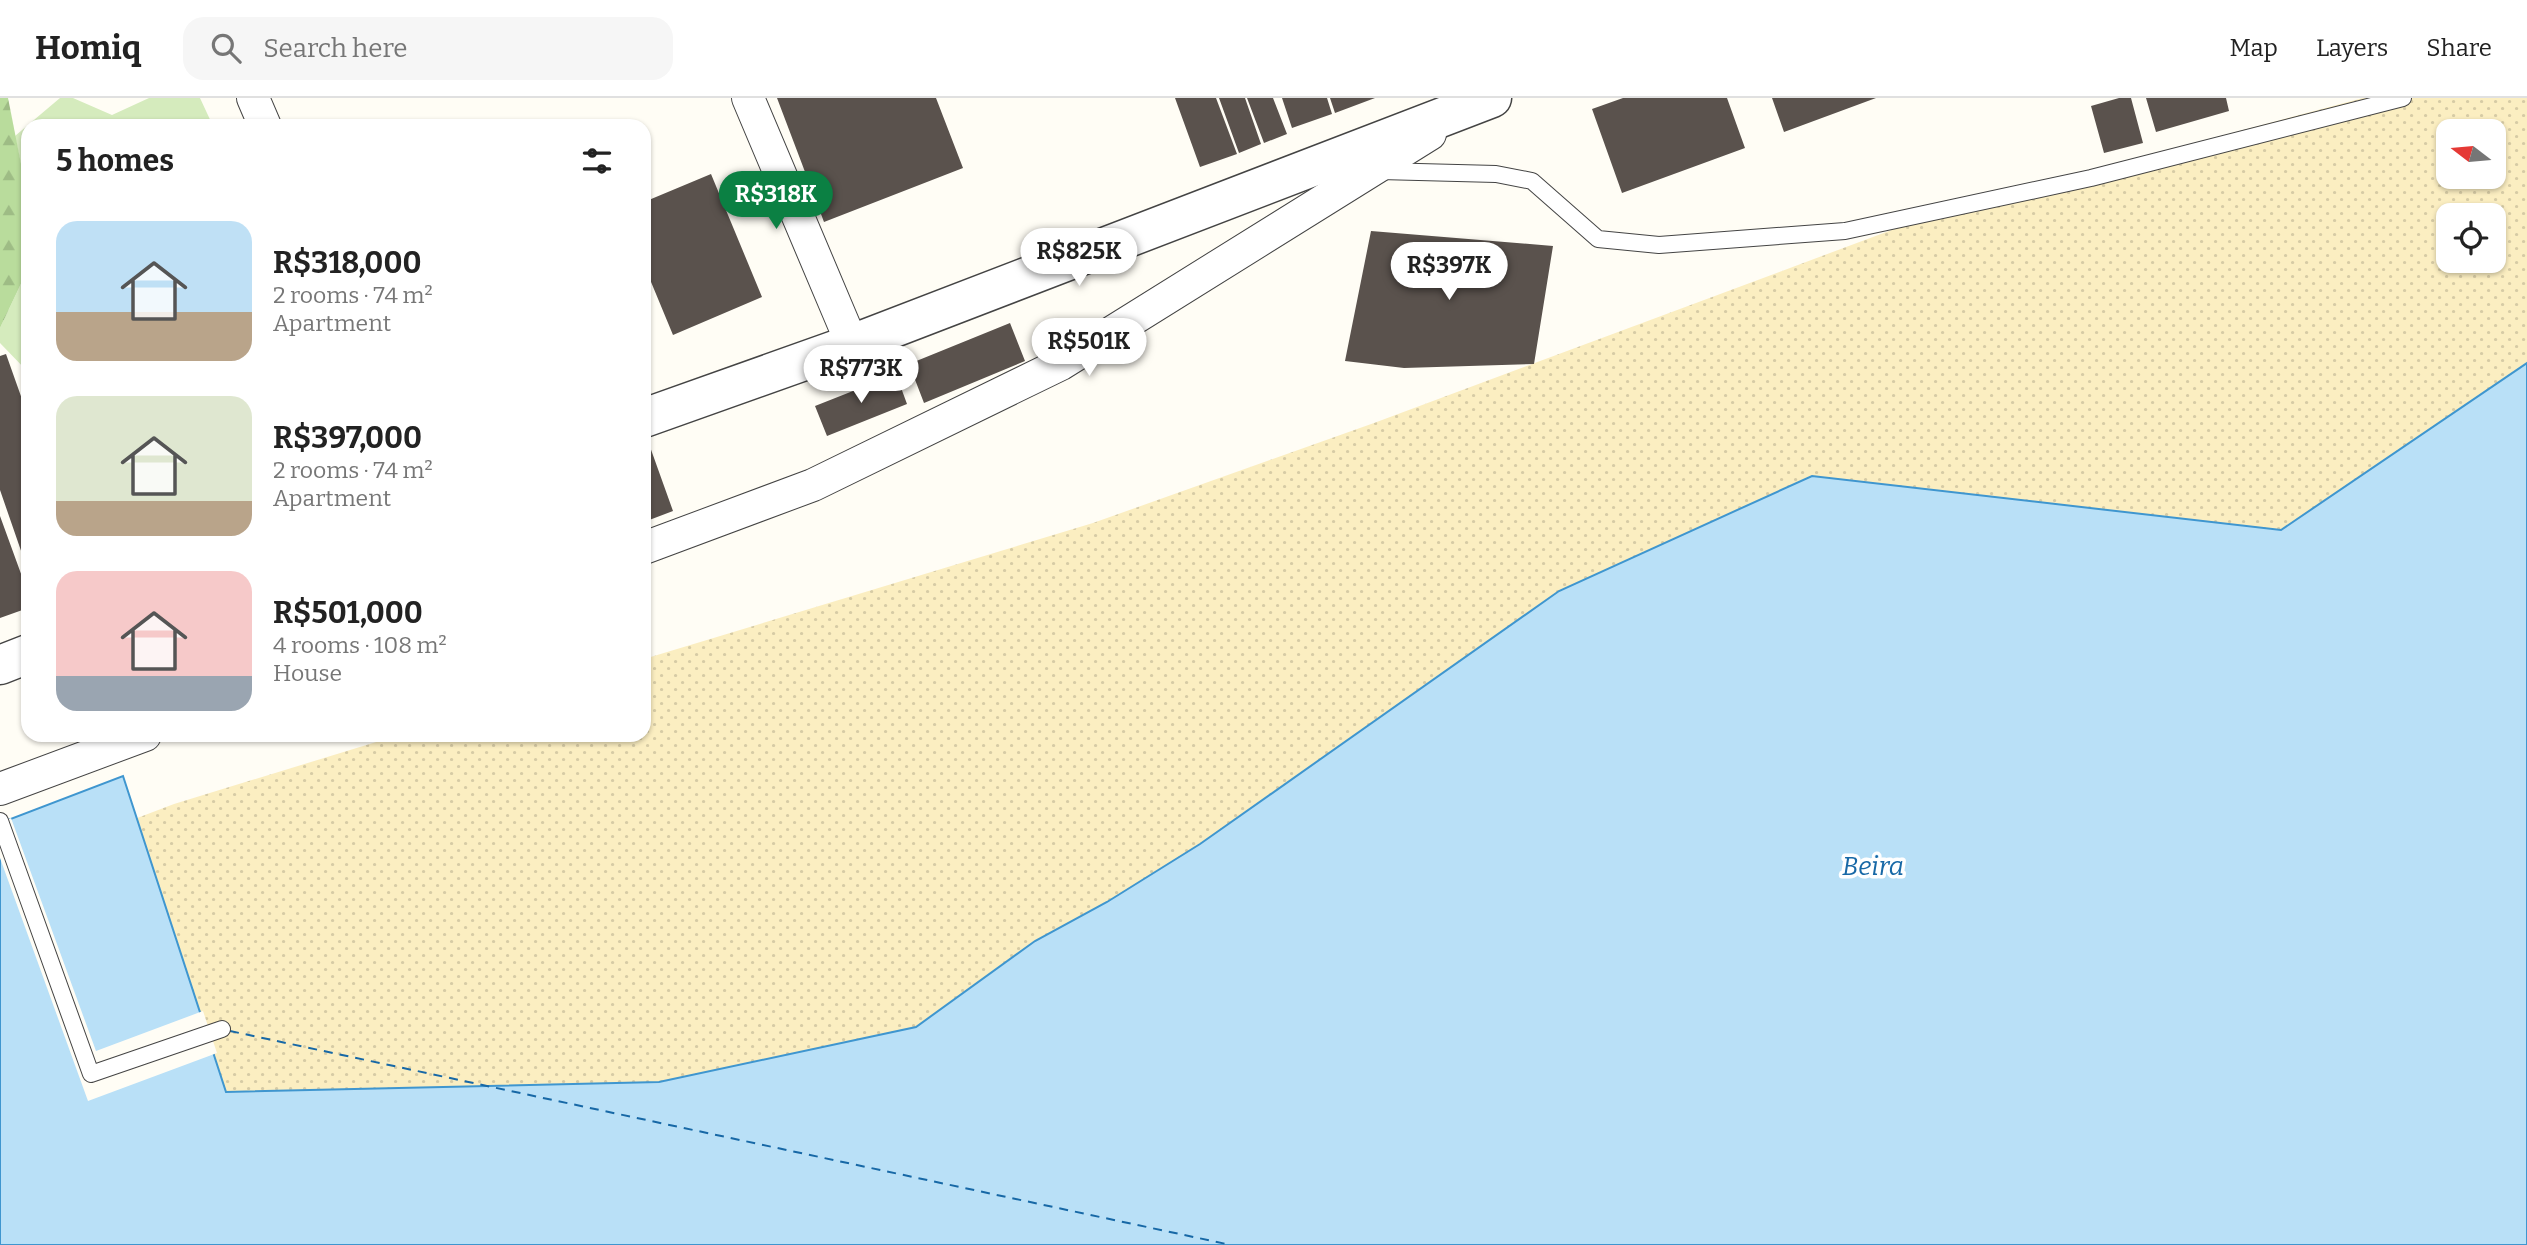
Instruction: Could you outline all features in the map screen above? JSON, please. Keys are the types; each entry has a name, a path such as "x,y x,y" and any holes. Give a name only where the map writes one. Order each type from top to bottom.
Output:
{"street":[{"path":"253,98 262,119"},
{"path":"748,98 852,344"},
{"path":"651,416 852,344 1486,100"},
{"path":"651,545 813,485 1061,364 1486,100"},
{"path":"0,665 21,656"},
{"path":"0,789 126,742"}],"lane":[{"path":"1370,171 1496,174 1532,181 1598,239 1672,244 1844,231 2091,178 2403,98"},
{"path":"0,821 91,1074 222,1030"}],"green space":[{"path":"0,98 8,98 21,164 21,284 0,328"},
{"path":"60,98 73,98 112,115 149,98 200,98 210,119 35,119"},
{"path":"21,131 21,165 15,136"},
{"path":"21,284 21,365 0,343 0,328"}],"sand":[{"path":"2363,98 2527,98 2527,445 941,1068 160,1157 61,847 174,804 376,742 651,742 651,657 1093,523 1374,423 1948,209"}],"water":[{"name":"Beira","path":"2527,363 2527,1245 0,1245 0,823 123,776 226,1092 659,1082 916,1027 1035,941 1107,902 1200,844 1559,591 1812,476 2281,530"}],"pier":[{"path":"11,818 96,1051 203,1011 217,1053 88,1101 0,858 0,823"}],"building":[{"path":"777,98 936,98 963,168 824,222"},
{"path":"1175,98 1216,98 1237,154 1200,167"},
{"path":"1219,98 1245,98 1261,144 1239,153"},
{"path":"1247,98 1273,98 1287,134 1264,143"},
{"path":"1282,98 1327,98 1332,114 1292,128"},
{"path":"1330,98 1375,98 1335,113"},
{"path":"1623,98 1727,98 1745,148 1622,193 1592,109"},
{"path":"1772,98 1876,98 1784,132"},
{"path":"2119,98 2131,98 2143,143 2104,153 2091,106"},
{"path":"2146,98 2226,98 2229,111 2156,132"},
{"path":"711,174 762,297 673,335 651,282 651,199"},
{"path":"1371,231 1553,246 1534,364 1404,368 1345,361"},
{"path":"1010,323 1025,361 924,403 909,364"},
{"path":"6,354 21,396 21,551 0,490 0,356"},
{"path":"896,374 907,404 827,436 815,406"},
{"path":"651,450 673,511 651,519"},
{"path":"0,516 21,574 21,610 0,618"}],"ferry route":[{"path":"230,1031 1231,1245"}]}
